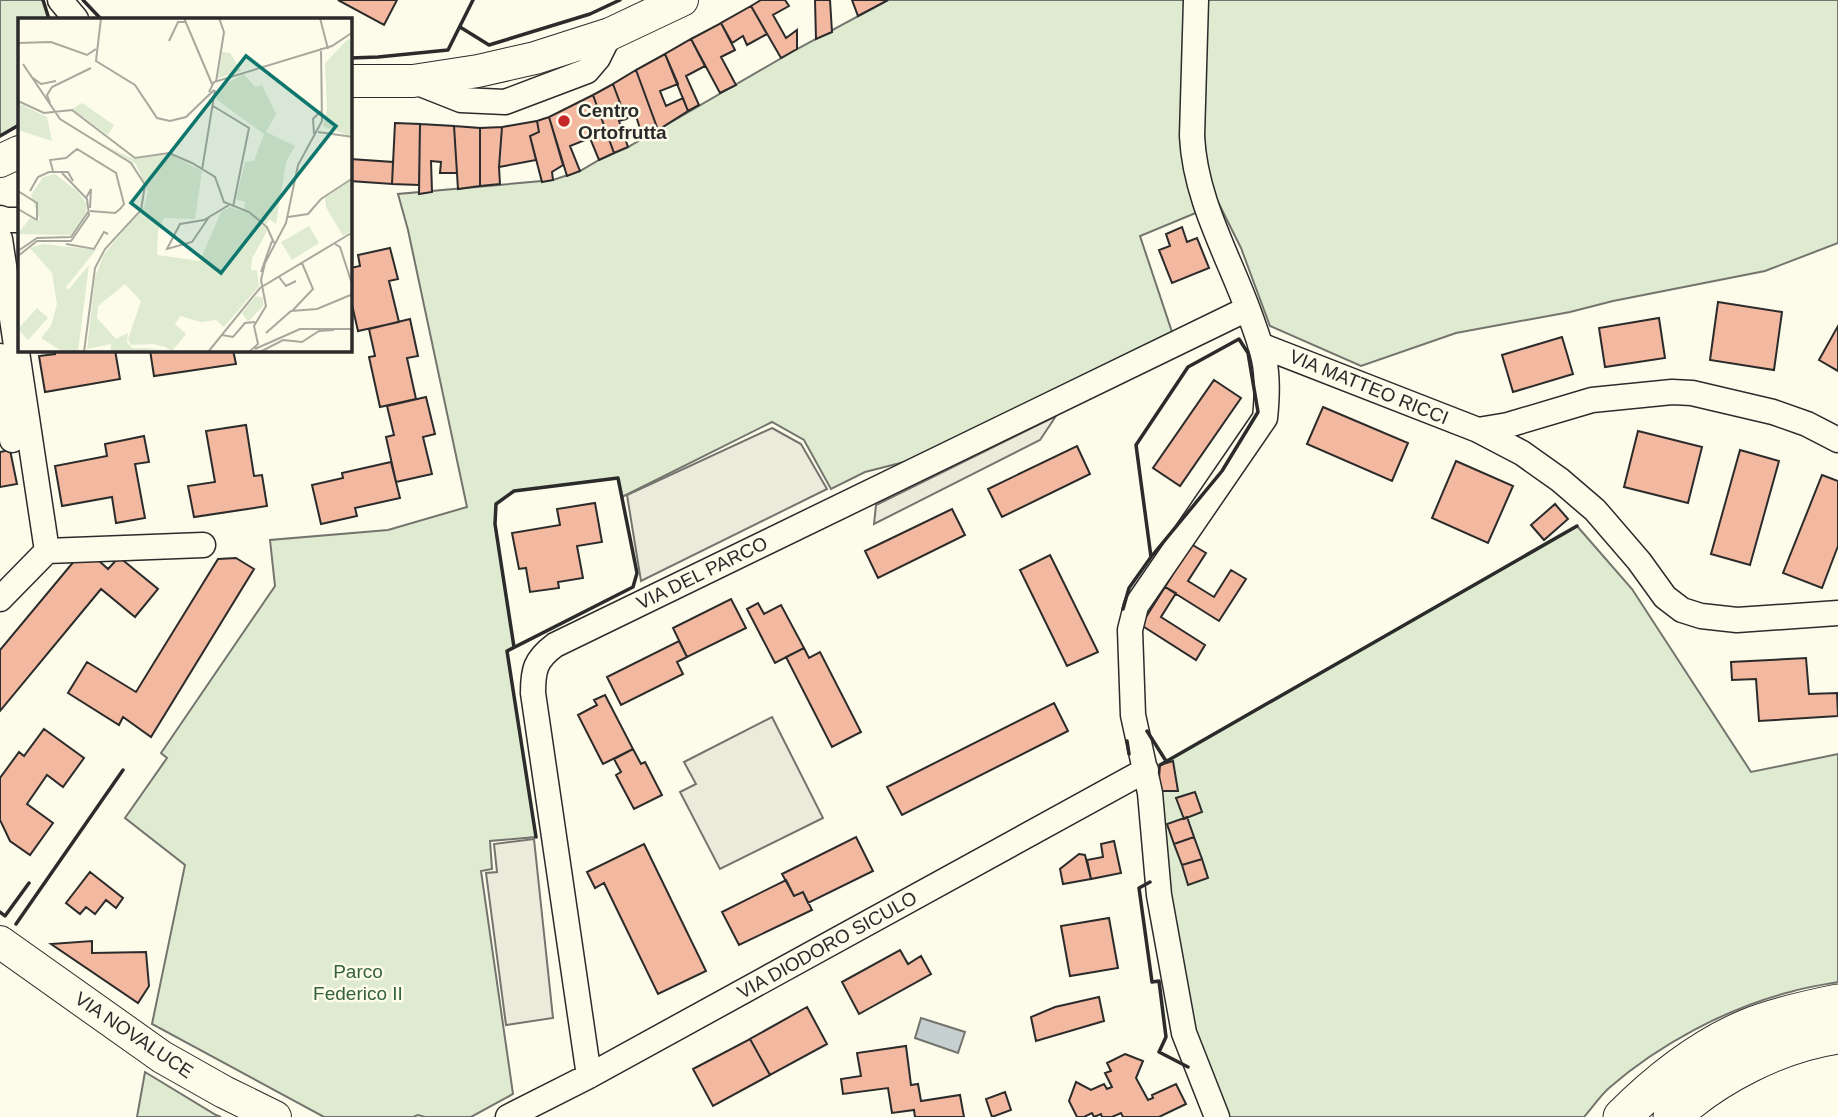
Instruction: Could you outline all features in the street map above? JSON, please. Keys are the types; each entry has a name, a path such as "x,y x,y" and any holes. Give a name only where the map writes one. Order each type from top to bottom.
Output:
{"highway":[{"path":"1622,1117 1680,1066 1725,1038 1782,1016 1838,1003"},
{"path":"1672,1117 1685,1104 1725,1077 1775,1052 1822,1037 1838,1035"}],"main road":[{"path":"352,81 413,81 478,71 534,58 610,34 682,0"},
{"path":"0,161 18,152"},
{"name":"VIA NOVALUCE","path":"0,942 162,1057 275,1117"}],"street":[{"path":"60,0 75,18"},
{"path":"1196,0 1193,156 1205,204 1265,361 1265,418 1136,606 1130,630 1129,657 1133,715 1150,793 1159,895 1184,1033 1217,1117"},
{"path":"0,218 18,220"},
{"path":"0,239 47,551"},
{"name":"VIA DEL PARCO","path":"589,1076 533,694 533,672 542,654 566,639 1247,309"},
{"name":"VIA MATTEO RICCI","path":"1260,345 1478,430 1522,453 1560,480 1595,510 1639,561 1665,597 1682,610 1701,616 1737,620 1838,613"},
{"path":"0,356 12,440"},
{"path":"1478,430 1508,425 1592,400 1672,392 1692,393 1773,412 1807,424 1838,440"},
{"path":"0,599 47,551 203,545"},
{"name":"VIA DIODORO SICULO","path":"508,1117 589,1076 1146,770"}],"green space":[{"path":"0,0 43,0 49,18 18,18 18,126 0,136"},
{"name":"Parco Federico II","path":"888,0 1187,0 1198,212 1140,236 1172,332 912,460 865,472 831,489 804,440 772,422 622,497 618,478 514,491 496,504 495,524 514,647 507,652 536,837 490,841 492,869 481,871 513,1094 471,1117 324,1117 152,1024 185,865 125,818 167,758 161,753 275,586 270,540 388,530 467,507 398,194 553,180 580,171 628,147 797,49"},
{"path":"1207,0 1838,0 1838,243 1765,271 1456,333 1361,366 1270,326 1241,248 1216,198 1207,171 1204,133"},
{"path":"1577,526 1632,589 1751,772 1838,754 1838,982 1766,999 1694,1030 1628,1072 1606,1091 1584,1117 1225,1117 1192,1035 1166,884 1158,791 1160,765"},
{"path":"145,1072 216,1115 221,1117 137,1117"}],"shaded area":[{"path":"1056,416 1040,440 874,524 876,505"},
{"path":"772,428 801,444 827,489 641,581 627,495"},
{"path":"772,717 823,818 720,869 680,792 696,784 684,762"},
{"path":"534,839 553,1018 506,1025 486,873 497,872 494,844"},
{"path":"921,1018 965,1032 958,1053 915,1038"}],"building":[{"path":"338,0 397,0 384,25"},
{"path":"761,0 785,0 789,6 773,15 786,38 797,30 797,49 781,58 751,6"},
{"path":"815,0 830,0 832,32 816,39"},
{"path":"852,0 888,0 858,16"},
{"path":"751,6 767,34 747,45 743,36 732,43 721,23"},
{"path":"721,23 735,50 721,57 736,85 720,93 691,39"},
{"path":"691,39 705,66 686,76 699,105 688,111 665,54"},
{"path":"665,54 678,84 660,91 666,106 683,98 688,111 658,130 636,70"},
{"path":"636,70 658,130 643,138 635,113 626,119 613,84"},
{"path":"613,84 626,119 619,121 628,147 614,153 593,95"},
{"path":"593,95 614,153 599,160 590,138 570,146 580,171 567,176 549,117"},
{"path":"549,117 563,165 552,172 553,180 542,182 530,136 539,132 537,121"},
{"path":"537,121 539,132 530,136 536,160 499,167 502,127"},
{"path":"395,123 420,124 419,185 392,184"},
{"path":"420,124 454,126 457,173 440,173 441,162 431,161 432,192 419,194"},
{"path":"454,126 480,128 480,186 458,189"},
{"path":"502,127 500,184 480,186 480,128"},
{"path":"352,159 393,162 392,184 352,181"},
{"path":"1182,227 1187,242 1197,238 1209,268 1172,283 1159,250 1170,246 1166,234"},
{"path":"390,248 398,279 389,281 399,322 358,331 352,305 352,268 360,266 358,255"},
{"path":"1718,302 1782,312 1774,370 1710,360"},
{"path":"1659,318 1665,358 1605,367 1599,328"},
{"path":"410,319 418,356 407,358 416,399 380,407 369,357 375,356 369,329"},
{"path":"1838,326 1838,371 1819,360"},
{"path":"1562,337 1573,374 1513,392 1502,355"},
{"path":"115,352 120,379 45,392 39,356"},
{"path":"150,352 233,352 236,364 154,376"},
{"path":"1214,380 1241,398 1180,486 1153,468"},
{"path":"426,397 435,434 423,437 432,474 396,482 386,437 394,435 387,406"},
{"path":"1323,407 1408,443 1392,481 1307,444"},
{"path":"246,425 254,476 262,475 267,506 194,517 188,486 215,482 206,431"},
{"path":"1638,431 1702,447 1688,503 1624,487"},
{"path":"144,436 149,462 135,464 145,518 116,523 112,497 62,506 55,466 107,456 105,444"},
{"path":"1077,446 1090,474 1002,517 988,489"},
{"path":"10,450 17,484 0,487 0,452"},
{"path":"1740,450 1779,461 1750,565 1711,554"},
{"path":"1456,461 1513,486 1488,543 1432,518"},
{"path":"391,462 400,498 355,508 357,516 321,524 312,485 343,478 342,473"},
{"path":"1822,475 1838,481 1838,546 1822,588 1783,573"},
{"path":"595,503 602,542 577,546 583,578 558,582 559,588 530,592 526,568 519,569 512,533 560,525 557,509"},
{"path":"1555,504 1568,519 1544,540 1531,525"},
{"path":"952,509 965,535 878,578 865,551"},
{"path":"1191,544 1206,553 1188,581 1214,597 1231,570 1246,579 1219,621 1165,587"},
{"path":"1050,555 1098,652 1067,666 1020,570"},
{"path":"119,557 158,589 135,617 101,589 0,711 0,650 75,560 97,559 108,569"},
{"path":"236,558 254,569 151,737 123,717 119,725 68,693 87,662 136,692 218,559"},
{"path":"1165,587 1176,593 1161,617 1205,645 1196,660 1141,625"},
{"path":"731,599 746,628 687,657 673,628"},
{"path":"758,603 764,614 781,605 804,648 775,663 747,609"},
{"path":"679,641 687,657 677,662 683,674 621,705 607,677"},
{"path":"804,648 809,658 820,652 861,732 832,747 786,657"},
{"path":"1806,658 1809,694 1837,693 1838,716 1759,721 1756,679 1732,680 1731,662"},
{"path":"605,695 633,749 603,764 578,715 597,705 594,700"},
{"path":"1054,703 1068,731 902,815 887,787"},
{"path":"44,729 84,758 63,787 47,775 27,804 53,823 30,855 10,841 0,820 0,778 19,752 24,756"},
{"path":"633,749 641,764 645,762 662,795 634,809 616,775 621,772 614,759"},
{"path":"1173,761 1178,791 1158,791 1160,765"},
{"path":"1195,792 1202,812 1184,819 1176,798"},
{"path":"1187,817 1194,837 1174,844 1167,824"},
{"path":"856,837 873,871 808,903 803,892 794,896 782,874"},
{"path":"1194,837 1202,859 1182,865 1174,844"},
{"path":"1114,841 1121,873 1091,879 1087,860 1103,857 1101,844"},
{"path":"644,844 706,971 658,994 604,883 595,888 587,872"},
{"path":"1079,854 1085,855 1091,879 1063,884 1060,869"},
{"path":"1202,859 1208,878 1188,885 1182,865"},
{"path":"90,872 123,898 116,908 106,900 95,914 86,907 80,914 66,903"},
{"path":"786,880 794,896 803,892 812,910 739,945 722,912"},
{"path":"1109,918 1118,968 1070,976 1061,926"},
{"path":"92,941 92,953 146,952 149,986 138,1003 51,944"},
{"path":"900,950 908,964 921,956 931,974 859,1014 842,982"},
{"path":"1099,997 1104,1021 1036,1041 1031,1017 1055,1007"},
{"path":"807,1007 827,1044 770,1075 750,1039"},
{"path":"750,1039 770,1075 713,1106 693,1069"},
{"path":"906,1046 911,1085 918,1084 921,1101 960,1095 964,1117 915,1117 914,1110 892,1113 888,1088 843,1094 841,1079 861,1076 857,1053"},
{"path":"1125,1054 1143,1061 1136,1078 1148,1100 1153,1098 1152,1095 1176,1084 1186,1104 1159,1117 1123,1117 1121,1113 1112,1117 1102,1117 1101,1114 1094,1117 1092,1113 1077,1117 1069,1101 1076,1082 1091,1090 1104,1084 1107,1089 1112,1087 1105,1073 1111,1071 1107,1063"},
{"path":"1005,1092 1011,1110 992,1117 986,1099"}],"wall":[{"path":"43,0 49,18"},
{"path":"83,0 100,18"},
{"path":"352,58 448,50 473,0"},
{"path":"460,27 489,45 590,14 620,0"},
{"path":"0,136 18,126"},
{"path":"1239,339 1248,353 1258,412 1222,471 1151,557 1136,445 1188,367 1239,339"},
{"path":"514,647 495,524 496,504 514,491 618,478 637,573 633,587 507,651 536,837"},
{"path":"1160,765 1577,526"},
{"path":"1123,609 1129,588 1151,557"},
{"path":"1147,731 1166,761"},
{"path":"1127,741 1129,754"},
{"path":"16,924 123,770"},
{"path":"1150,882 1139,888 1152,982 1159,981 1166,1037 1159,1052 1188,1067"},
{"path":"0,912 5,916 29,883"}],"place":[{"name":"Centro Ortofrutta","path":"564,121"}]}
